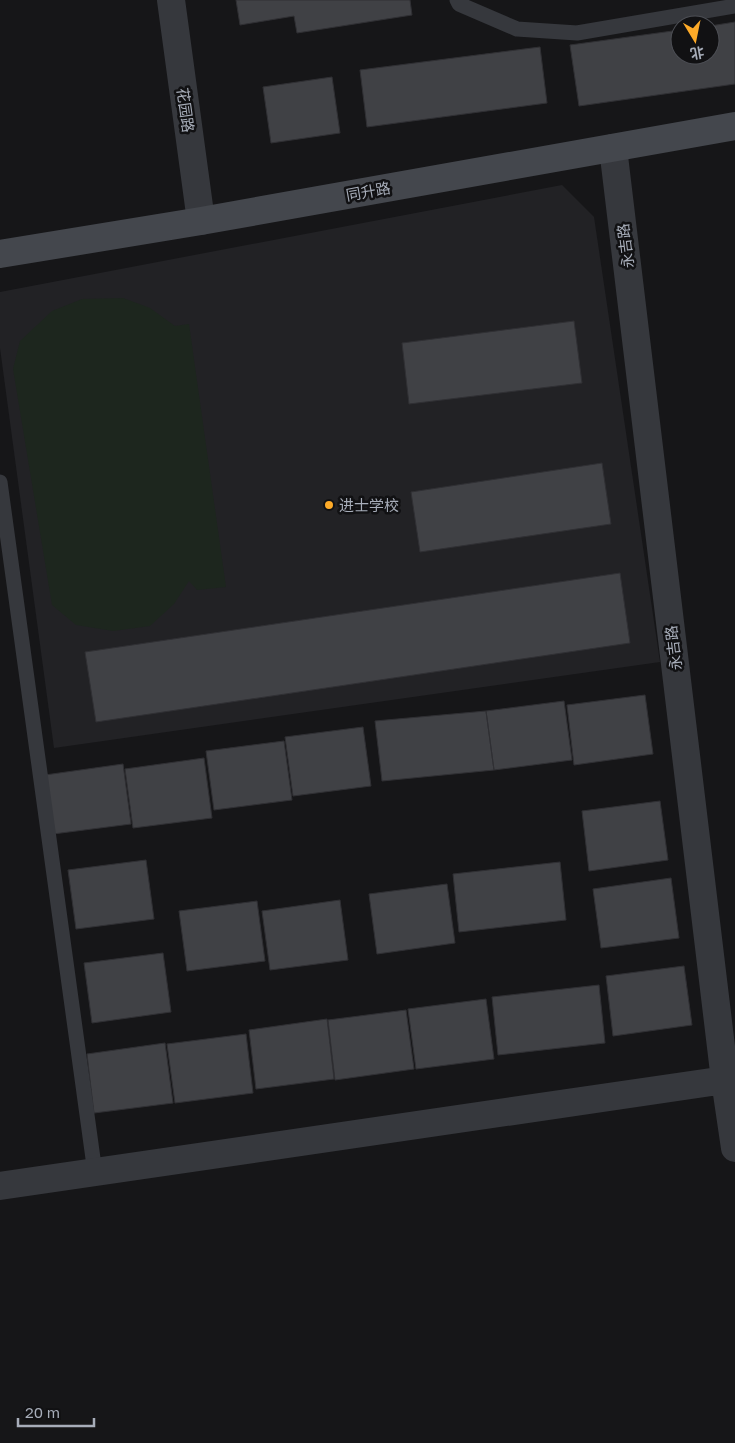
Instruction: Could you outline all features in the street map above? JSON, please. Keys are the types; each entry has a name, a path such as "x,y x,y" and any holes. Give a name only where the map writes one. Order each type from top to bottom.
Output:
{"street":[{"name":"花园路","path":"170,0 201,221"},
{"name":"同升路","path":"0,254 201,221 735,126"},
{"name":"永吉路","path":"613,148 724,1080 732,1113 735,1148"},
{"path":"0,1186 724,1080"}],"lane":[{"path":"457,0 459,4 517,29 576,33 735,6"},
{"path":"0,482 95,1173"}],"shaded area":[{"name":"进士学校","path":"562,185 594,217 660,662 54,748 0,348 0,292"},
{"path":"123,298 150,308 175,326 189,324 226,587 197,590 189,581 174,604 150,626 113,631 76,625 52,605 13,369 20,341 52,311 82,299"}],"building":[{"path":"236,0 410,0 412,15 297,33 294,16 240,25"},
{"path":"735,22 735,84 579,106 570,45 670,31 670,65 720,65 720,24"},
{"path":"540,47 547,103 367,127 360,70"},
{"path":"332,77 340,133 271,143 263,87"},
{"path":"574,321 582,383 409,404 402,343"},
{"path":"602,463 611,524 420,552 411,492"},
{"path":"620,573 630,643 96,722 85,652"},
{"path":"645,695 653,754 574,765 567,705"},
{"path":"564,701 572,760 494,770 486,711"},
{"path":"486,711 494,770 382,781 375,721"},
{"path":"363,727 371,786 293,796 285,737"},
{"path":"284,741 292,800 214,810 206,751"},
{"path":"204,758 212,818 133,828 125,769"},
{"path":"123,764 131,824 53,834 45,775"},
{"path":"660,801 668,860 589,871 582,811"},
{"path":"146,860 154,919 76,929 68,870"},
{"path":"560,862 566,920 459,932 453,874"},
{"path":"671,878 679,938 601,948 593,889"},
{"path":"447,884 455,943 377,954 369,894"},
{"path":"340,900 348,960 270,970 262,911"},
{"path":"257,901 265,961 187,971 179,911"},
{"path":"163,953 171,1012 92,1023 84,963"},
{"path":"684,966 692,1025 613,1036 606,976"},
{"path":"599,985 605,1043 498,1055 492,997"},
{"path":"486,999 494,1059 416,1069 408,1009"},
{"path":"406,1010 414,1069 335,1080 328,1020"},
{"path":"327,1019 334,1079 256,1089 249,1030"},
{"path":"246,1034 253,1093 175,1103 167,1044"},
{"path":"165,1043 173,1103 94,1113 87,1054"}],"place":[{"name":"进士学校","path":"329,505"}]}
